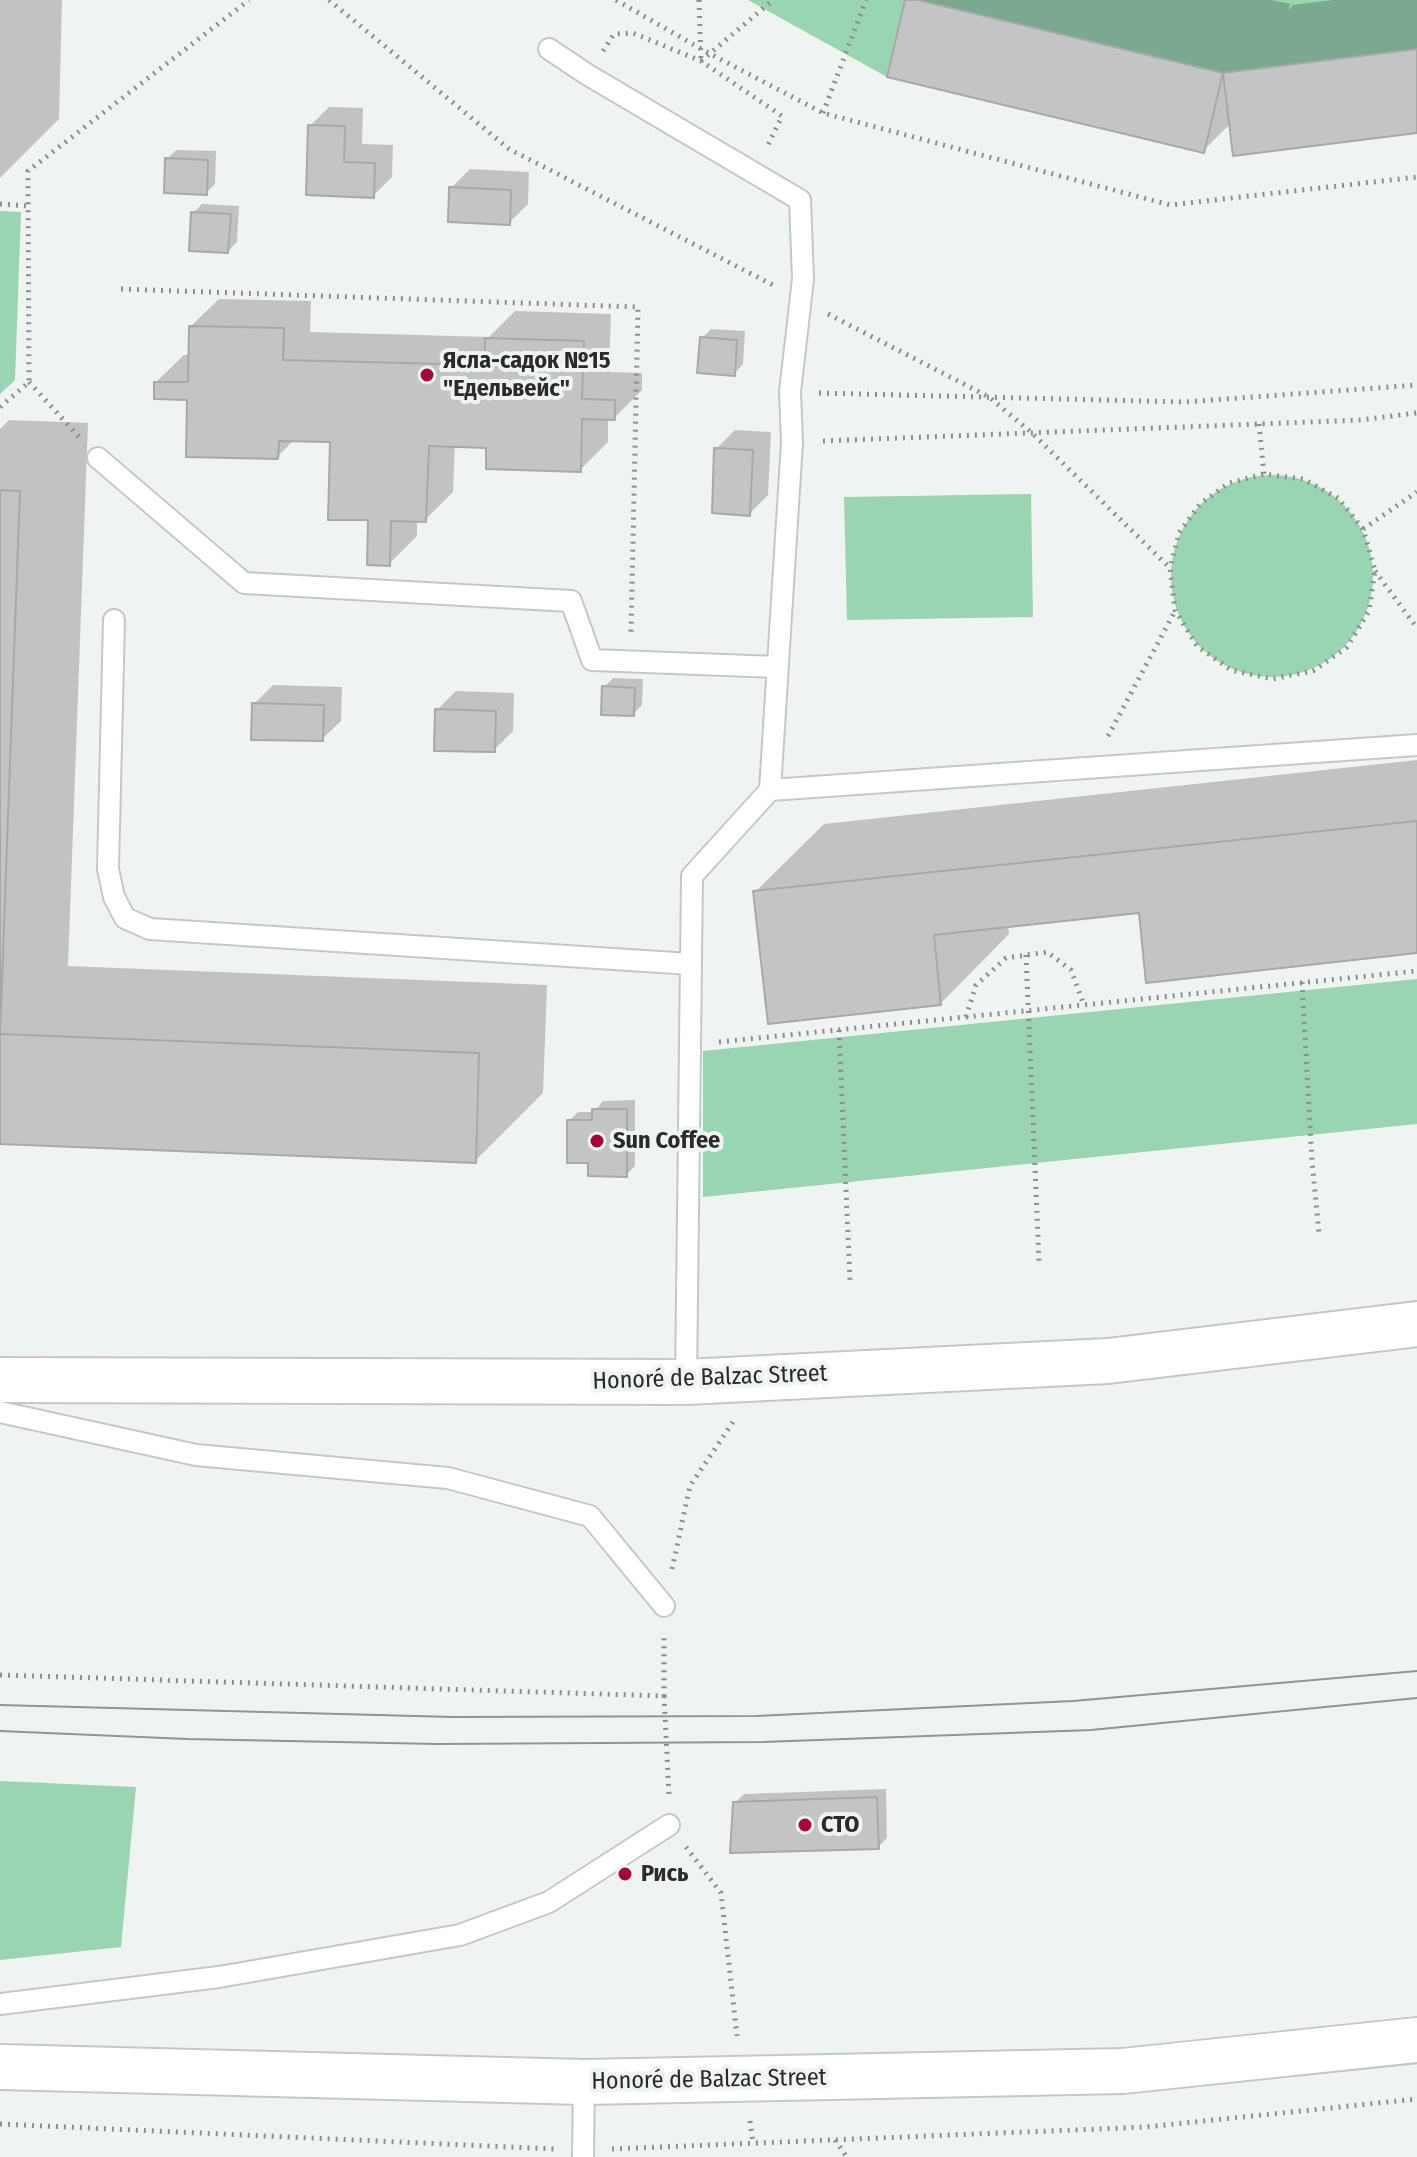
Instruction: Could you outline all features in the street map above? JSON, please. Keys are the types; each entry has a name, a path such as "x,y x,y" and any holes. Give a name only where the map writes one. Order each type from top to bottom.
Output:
{"street":[{"name":"Honoré de Balzac Street","path":"0,1380 686,1382 1108,1361 1417,1324"},
{"name":"Honoré de Balzac Street","path":"0,2067 584,2082 1123,2071 1417,2040"}],"lane":[{"path":"549,49 800,200 803,279 790,392 792,442 770,790 692,876 686,1382"},
{"path":"98,458 244,583 571,601 592,660 777,667"},
{"path":"114,620 108,869 114,897 125,918 150,929 691,964"},
{"path":"770,790 1417,745"},
{"path":"0,1412 196,1455 448,1478 590,1516 664,1606"},
{"path":"0,2004 219,1977 460,1935 549,1902 669,1825"},
{"path":"583,2153 584,2082"}],"path":[{"path":"98,458 29,382 28,171 249,0"},
{"path":"329,0 509,149 989,397 1032,433 1170,568"},
{"path":"616,0 823,113 1170,205 1417,177"},
{"path":"699,0 701,61"},
{"path":"701,61 773,0"},
{"path":"823,113 866,0"},
{"path":"633,33 701,61 782,116 755,174"},
{"path":"0,204 29,206"},
{"path":"121,289 638,307 631,661"},
{"path":"0,407 29,382"},
{"path":"790,392 1184,402 1417,385"},
{"path":"792,442 1361,420 1417,413"},
{"path":"1259,424 1264,474"},
{"path":"1375,570 1369,611 1347,647 1313,671 1272,679 1231,670 1197,646 1175,610 1170,568 1179,533 1200,504 1229,483 1264,474 1303,479 1338,498 1363,529 1375,570 1417,628"},
{"path":"1363,529 1417,492"},
{"path":"1092,767 1175,610"},
{"path":"966,1017 976,985 1006,958 1047,952 1071,970 1084,1005"},
{"path":"1026,955 1039,1261"},
{"path":"690,1045 1417,971"},
{"path":"1302,982 1319,1233"},
{"path":"839,1030 850,1280"},
{"path":"0,1675 664,1696 664,1606 690,1486 735,1418"},
{"path":"721,1893 737,2039"},
{"path":"0,2124 583,2153 1146,2127 1417,2099"},
{"path":"835,2140 847,2157"}],"green space":[{"path":"748,0 905,0 887,77"},
{"path":"918,0 1417,0 1417,49 1223,73"},
{"path":"0,211 21,212 15,380 0,394"},
{"path":"1272,475 1311,482 1344,504 1366,537 1373,576 1366,615 1344,648 1311,670 1272,677 1233,670 1200,648 1178,615 1171,576 1178,537 1200,504 1233,482"},
{"path":"1031,494 1033,617 847,620 844,497"},
{"path":"1417,979 1417,1124 703,1197 703,1051"},
{"path":"0,1781 136,1787 121,1947 0,1960"}],"building":[{"path":"905,0 918,0 1223,73 1204,153 887,77"},
{"path":"1417,49 1417,133 1233,156 1223,73"},
{"path":"308,125 345,126 344,162 375,163 374,198 306,195"},
{"path":"165,158 208,160 207,195 164,193"},
{"path":"449,187 511,190 510,225 448,222"},
{"path":"191,212 231,214 228,253 189,251"},
{"path":"189,326 284,328 283,360 485,365 485,338 584,341 582,399 615,400 615,420 582,419 581,472 486,469 486,448 429,446 426,522 391,521 390,566 367,565 368,520 328,520 330,442 279,441 278,459 186,457 187,400 154,399 154,382 188,382"},
{"path":"700,337 737,340 735,376 697,373"},
{"path":"714,448 753,450 750,516 712,513"},
{"path":"0,490 20,491 0,1034"},
{"path":"602,686 635,688 634,716 601,715"},
{"path":"252,703 324,705 323,741 251,740"},
{"path":"435,709 496,711 495,752 434,751"},
{"path":"1417,821 1417,953 1146,983 1139,913 934,935 941,1005 768,1024 753,891"},
{"path":"0,1034 479,1053 476,1163 0,1144"},
{"name":"Sun Coffee","path":"592,1109 627,1109 627,1177 588,1176 588,1163 567,1163 567,1120 592,1120"},
{"name":"СТО","path":"877,1797 879,1849 730,1853 733,1802"}],"tram line":[{"path":"0,1705 453,1717 756,1716 1073,1701 1417,1671"},
{"path":"0,1731 187,1739 438,1744 763,1742 1091,1730 1417,1698"}],"place":[{"name":"Ясла-садок №15 \"Едельвейс\"","path":"427,375"},
{"name":"Sun Coffee","path":"597,1141"},
{"name":"СТО","path":"805,1825"},
{"name":"Рись","path":"625,1874"}]}
